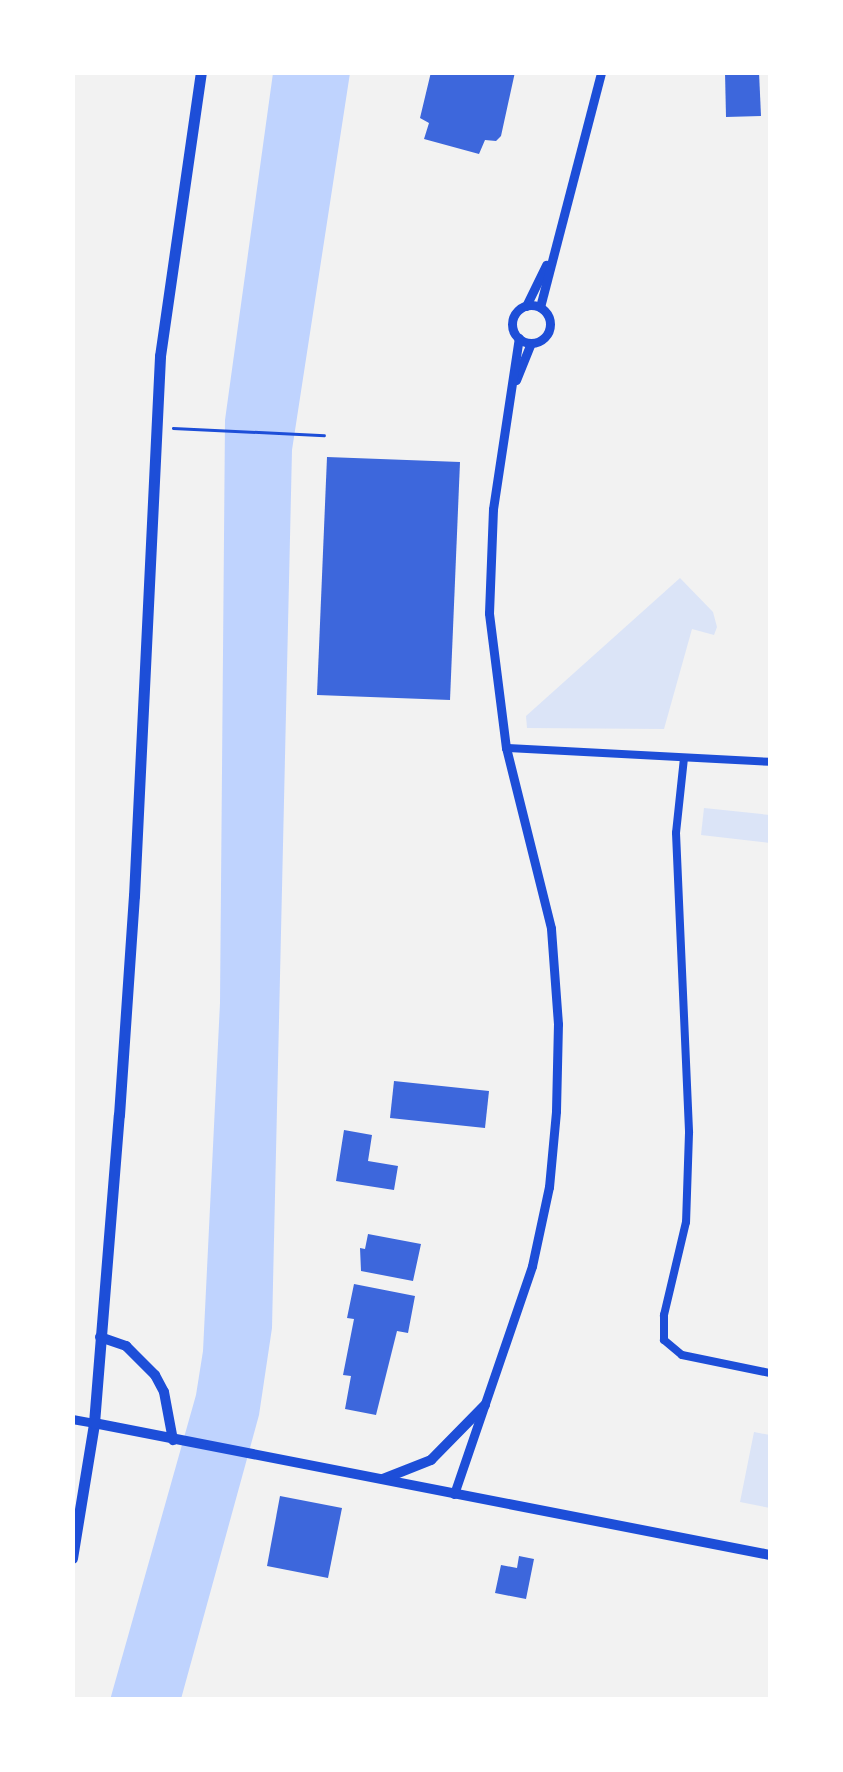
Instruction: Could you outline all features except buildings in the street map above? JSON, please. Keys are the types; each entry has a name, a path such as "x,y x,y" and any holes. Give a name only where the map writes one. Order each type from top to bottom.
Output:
{"main road":[{"path":"72,1558 94,1423 134,896 159,373 201,72"},
{"path":"100,1338 126,1346 156,1375 164,1392 173,1440"},
{"path":"381,1480 431,1460 485,1405"},
{"path":"94,1423 770,1555"}],"street":[{"path":"519,338 531,342 544,338 550,327 540,307 601,72"},
{"path":"454,1494 540,1237 552,1163 558,1071 551,928 506,748 491,647 489,578 497,475 519,338 513,318 526,306 550,258"},
{"path":"526,306 540,307"},
{"path":"513,387 531,342"},
{"path":"506,748 770,762"},
{"path":"684,758 676,834 689,1133 687,1187 680,1260 662,1328 671,1350 682,1355 770,1373"},
{"path":"72,1418 94,1423"}],"path":[{"path":"173,428 324,435"}],"shaded area":[{"path":"680,578 713,612 717,627 714,635 692,629 664,729 527,728 526,716"},
{"path":"704,808 770,815 770,843 701,835"},
{"path":"754,1432 770,1435 770,1508 740,1502"}],"water":[{"path":"273,73 350,73 292,450 272,1328 259,1415 181,1699 110,1700 196,1395 203,1351 220,1003 225,420"}]}
